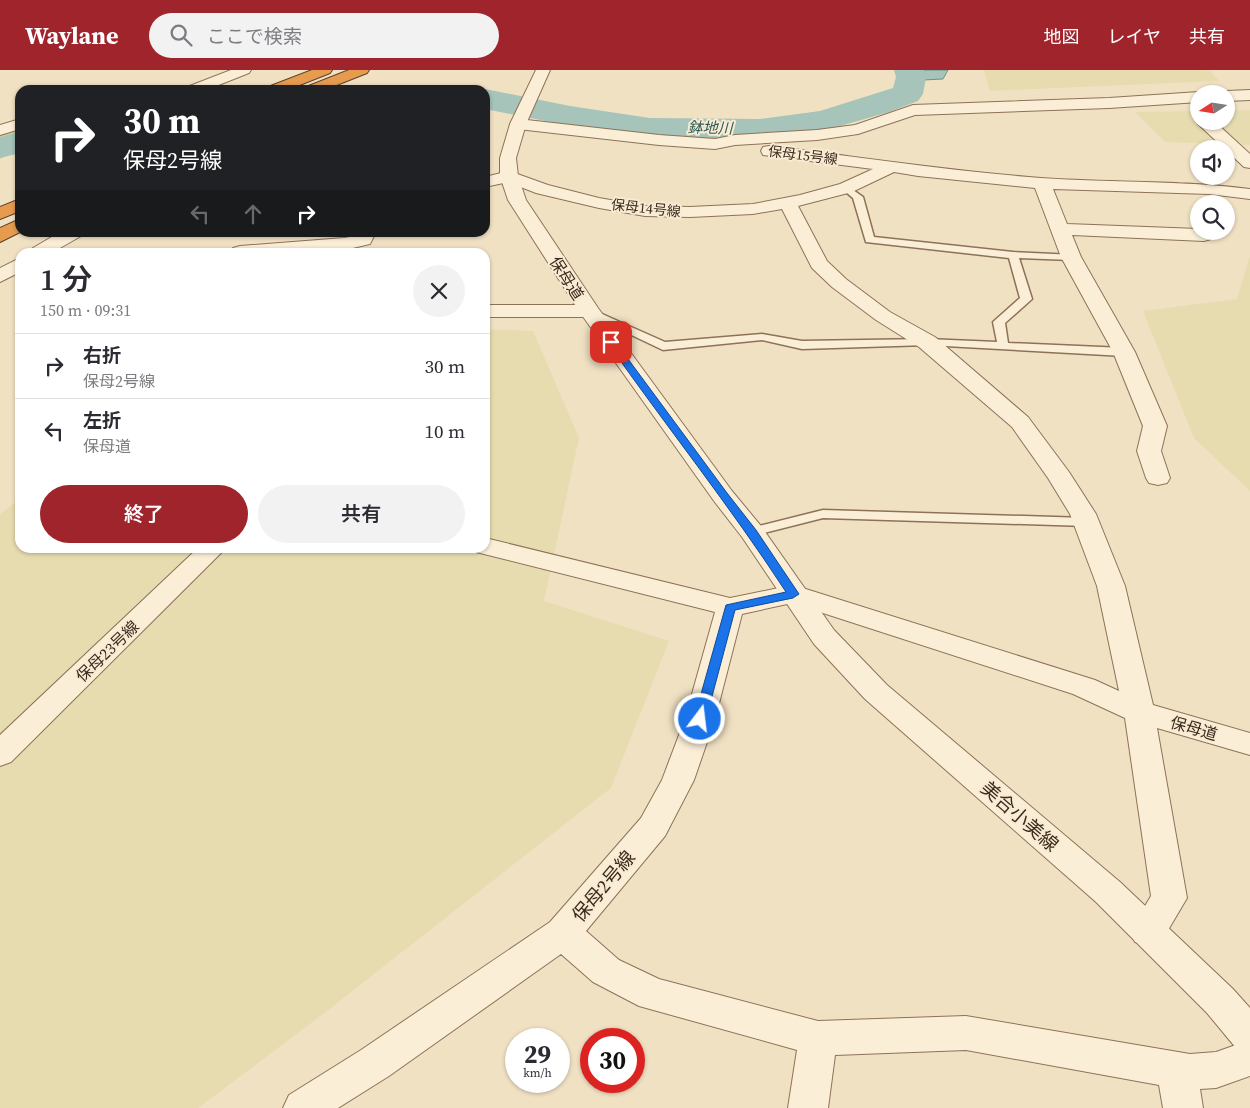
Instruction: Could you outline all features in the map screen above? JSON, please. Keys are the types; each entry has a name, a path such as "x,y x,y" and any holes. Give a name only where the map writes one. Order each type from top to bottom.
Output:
{"highway":[{"path":"286,85 325,70"},
{"path":"324,85 362,70"},
{"path":"0,214 15,206"},
{"path":"0,236 15,228"}],"street":[{"path":"205,85 244,70"},
{"path":"490,181 509,176 508,158 520,120 543,70"},
{"path":"1235,96 1250,95"},
{"path":"520,120 659,140 715,144 735,140 817,135 858,128 913,110 1109,103 1190,97"},
{"path":"1177,98 1190,109"},
{"path":"0,130 15,126"},
{"path":"1214,130 1250,162"},
{"name":"保母15号線","path":"715,144 943,174 1042,183 1174,188 1250,194"},
{"name":"保母14号線","path":"509,176 542,188 589,201 644,211 690,212 754,209 787,202 846,188 892,166"},
{"name":"保母道","path":"509,176 524,213 589,311 723,496 752,532 793,594 1084,687 1139,712 1250,744"},
{"path":"1042,183 1072,257 1124,352 1155,426 1149,451 1158,478"},
{"path":"787,202 819,264 839,283 883,316 927,342 1020,422 1060,477 1086,522 1111,586 1139,712 1170,898 1148,931"},
{"path":"1060,229 1190,234"},
{"path":"47,248 66,237"},
{"path":"292,248 344,244 363,240 364,237"},
{"path":"0,277 15,267"},
{"path":"0,277 15,280"},
{"path":"490,311 589,311"},
{"path":"490,547 730,608 793,594"},
{"name":"保母23号線","path":"0,754 208,553"},
{"name":"美合小美線","path":"793,594 824,638 876,692 1108,892 1220,1001 1250,1036"},
{"name":"保母2号線","path":"303,1108 375,1063 563,933 653,827 678,780 700,719 730,608"},
{"path":"563,933 606,971 652,994 818,1038 966,1033 1190,1072 1216,1070 1250,1058"},
{"path":"808,1108 818,1038"},
{"path":"1177,1070 1184,1108"}],"lane":[{"path":"846,188 858,197 870,240 1013,255 1072,257"},
{"path":"1003,346 999,322 1026,299 1013,255"},
{"path":"589,311 663,346 762,337 802,345 927,342 1124,352"},
{"path":"752,532 823,514 1086,522"}],"shaded area":[{"path":"984,70 1203,70 1210,71 1219,81 990,91"},
{"path":"1250,110 1250,145 1235,144 1235,140 1190,140 1190,143 1165,142 1135,112 1190,111 1190,130 1235,130 1235,111"},
{"path":"1250,255 1250,491 1194,438 1143,311 1237,299"},
{"path":"490,329 533,331 579,438 544,601 669,641 611,788 323,1014 198,1108 0,1108 0,514 15,503 15,553 490,553"}],"green space":[{"path":"15,127 15,151 0,159 0,130"}],"water":[{"path":"904,70 948,70 943,79 903,81"}],"waterway":[{"name":"鉢地川","path":"490,100 570,116 650,128 760,129 823,121 878,105 907,94 911,77 909,70"},
{"name":"鉢地川","path":"0,148 15,144"}],"route":[{"path":"611,342 723,496 752,532 793,594 730,608 700,719"}]}
